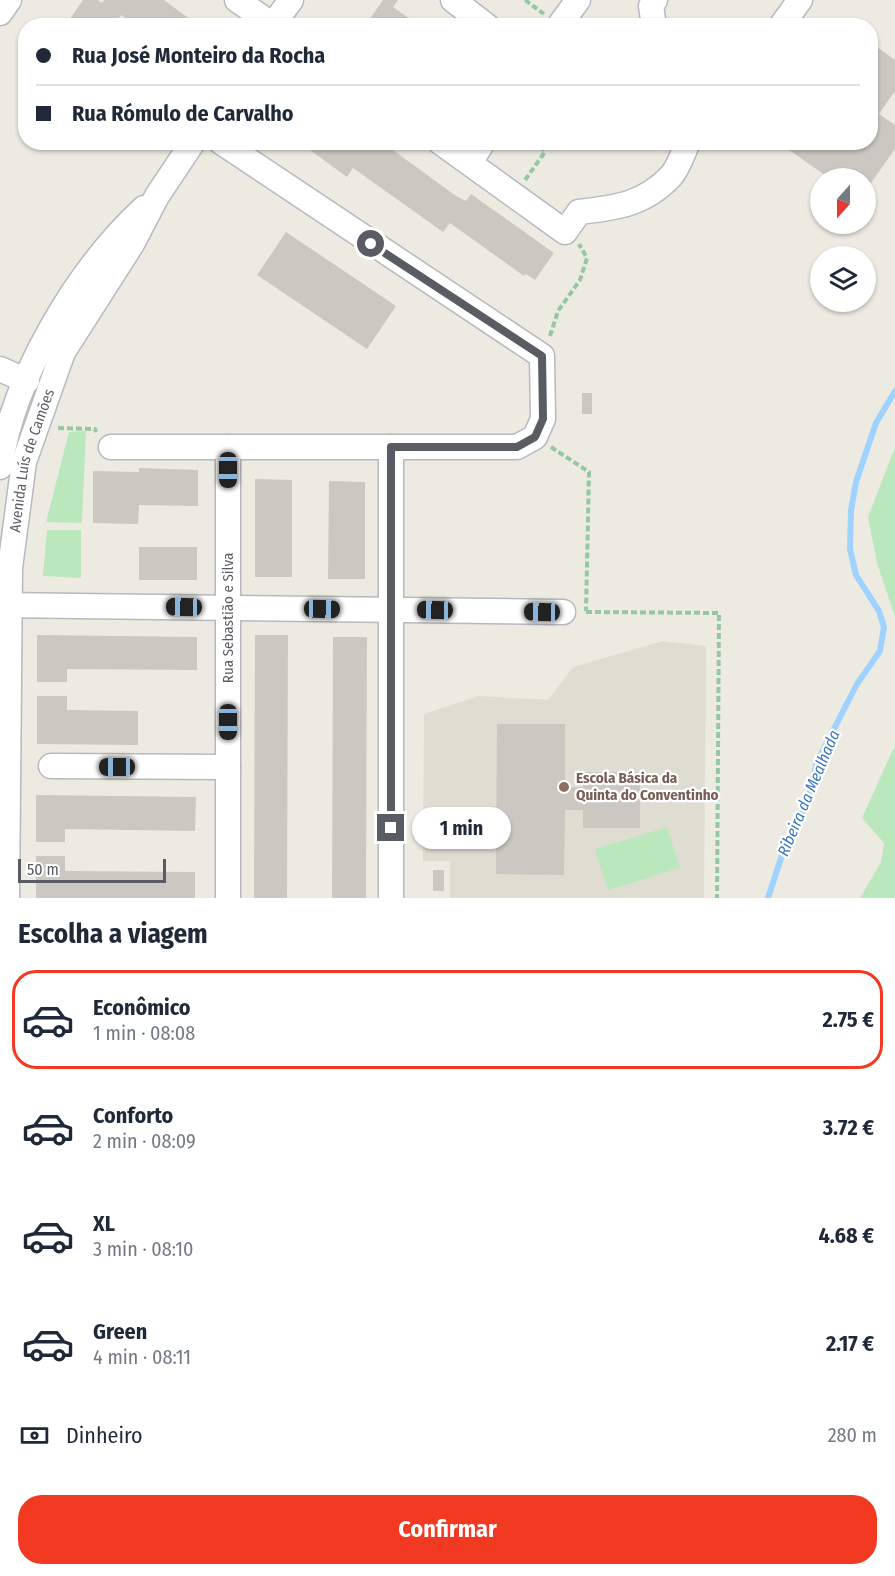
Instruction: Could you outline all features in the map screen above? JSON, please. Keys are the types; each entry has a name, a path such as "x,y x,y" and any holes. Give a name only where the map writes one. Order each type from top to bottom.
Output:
{"street":[{"path":"0,13 9,0"},
{"path":"237,0 263,18"},
{"path":"278,18 291,0"},
{"path":"453,0 477,18"},
{"path":"565,18 578,0"},
{"path":"653,18 651,6 655,0"},
{"path":"787,18 800,0"},
{"name":"Avenida Luís de Camões","path":"7,898 4,605 24,462 63,352 132,244 157,196 188,150"},
{"path":"111,447 517,447 535,437 543,419 542,356 233,150"},
{"path":"451,150 565,232 579,212 603,210 643,200 673,174 684,150"},
{"path":"470,164 478,150"},
{"name":"Avenida Luís de Camões","path":"0,467 4,439 45,337 110,243 157,196"},
{"path":"0,369 27,381"},
{"name":"Rua Sebastião e Silva","path":"228,447 228,898"},
{"path":"391,447 391,898"},
{"path":"4,605 575,612"},
{"path":"51,766 228,767"}],"path":[{"path":"515,196 545,152 544,150"},
{"path":"542,356 558,311 580,280 587,258 582,247 565,232"},
{"path":"37,427 95,429 98,447 111,447"},
{"path":"535,437 589,472 575,612 719,613 717,898"}],"shaded area":[{"name":"Escola Básica da Quinta do Conventinho","path":"663,641 706,646 704,898 450,898 450,861 423,861 424,714 479,696 548,700 573,667"}],"green space":[{"path":"86,431 82,523 46,522 69,432"},
{"path":"895,447 895,617 877,563 868,517"},
{"path":"47,530 81,530 81,578 43,576"},
{"path":"895,745 895,898 860,898 881,862 884,843 862,818"},
{"path":"667,827 680,868 608,890 595,849"}],"building":[{"path":"83,0 98,0 102,3 104,0 164,0 188,18 125,18 121,15 119,18 71,18"},
{"path":"383,0 398,0 393,7 409,18 371,18"},
{"path":"878,48 895,60 895,91 879,114 895,125 895,149 876,176 876,168 815,168 789,150 878,150"},
{"path":"310,150 393,150 456,196 466,201 471,194 554,253 535,280 526,274 524,276 450,223 443,232 353,168 347,177"},
{"path":"286,232 396,306 367,349 257,275"},
{"path":"582,393 592,393 592,414 582,414"},
{"path":"139,468 198,470 198,506 139,505 138,524 93,523 93,471 139,472"},
{"path":"255,479 292,480 292,577 255,577"},
{"path":"329,481 365,482 365,579 328,579"},
{"path":"139,547 197,547 197,580 139,580"},
{"path":"37,635 197,637 197,670 67,669 67,682 37,682"},
{"path":"255,635 288,635 287,898 254,898"},
{"path":"333,637 367,637 366,898 332,898"},
{"path":"37,696 67,696 67,710 138,711 138,745 37,744"},
{"path":"497,724 565,724 565,787 583,787 584,772 640,772 640,828 583,828 583,810 565,810 564,875 496,874"},
{"path":"36,795 196,797 195,831 65,829 65,842 36,842"},
{"path":"36,856 65,856 65,871 195,872 195,898 36,898"},
{"path":"433,870 444,870 444,891 433,891"}],"waterway":[{"name":"Ribeira da Mealhada","path":"768,898 784,849 807,803 817,762 857,684 880,651 884,627 879,611 856,575 850,549 851,510 856,482 876,423 895,391"}],"place":[{"name":"Escola Básica da Quinta do Conventinho","path":"564,787"}],"route":[{"path":"371,244 542,356 543,419 535,437 517,447 391,447 391,828"}]}
